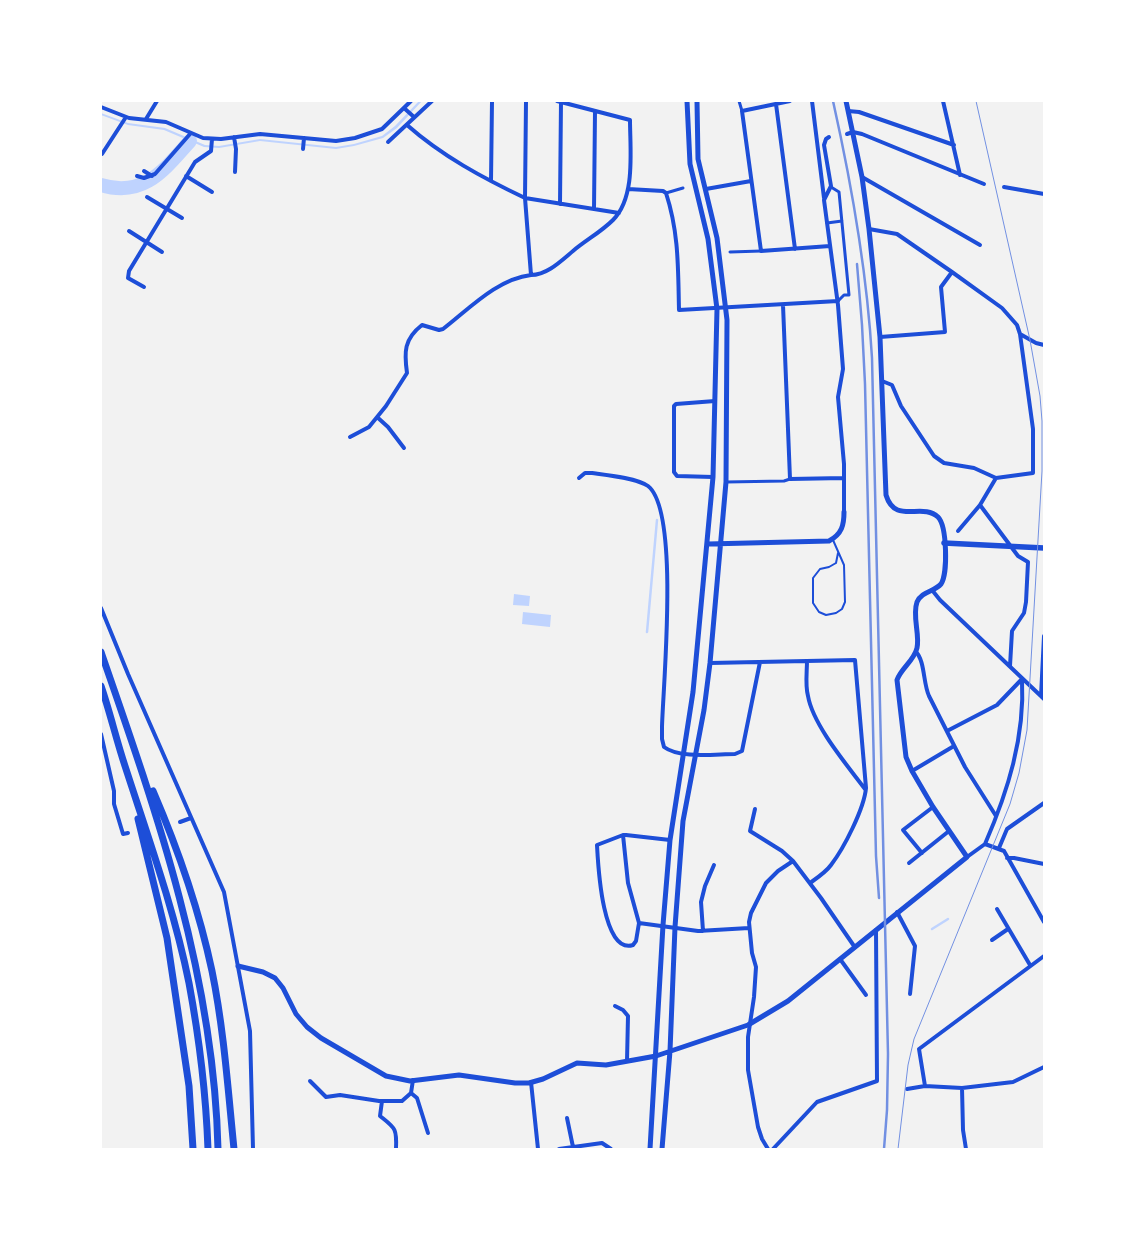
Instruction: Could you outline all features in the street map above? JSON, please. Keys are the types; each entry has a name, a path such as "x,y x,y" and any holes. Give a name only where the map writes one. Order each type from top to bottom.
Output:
{"highway":[{"path":"101,652 164,840 188,927 200,980 210,1048 218,1121 218,1149"},
{"path":"101,686 161,876 189,984 200,1052 208,1149"},
{"path":"135,749 170,829 201,923 224,1041 234,1149"},
{"path":"122,757 166,938 189,1086 194,1149"}],"main road":[{"path":"944,543 1044,548"}],"street":[{"path":"146,120 157,101"},
{"path":"101,107 125,120 166,122 189,135 212,140 234,139 260,134 304,140 336,141 372,134 386,126 406,109 411,101"},
{"path":"388,142 407,125 412,116 432,101"},
{"path":"491,181 492,101"},
{"path":"526,101 525,198 530,275"},
{"path":"650,1149 670,840 694,692 713,477 716,308 708,239 690,164 687,101"},
{"path":"662,1149 670,1051 675,927 683,821 704,710 710,663 726,482 726,308 719,244 697,148 697,101"},
{"path":"739,101 742,111 761,251"},
{"path":"742,111 790,101"},
{"path":"708,544 823,542 833,539 843,528 844,478 838,402 843,372 838,301 812,101"},
{"path":"846,101 862,177 869,229 880,337 887,499 900,511 926,512 936,516 944,528 944,578 938,586 921,596 917,605 918,641 916,652 899,674 897,680 906,757 933,807 967,857"},
{"path":"943,101 960,175"},
{"path":"350,437 369,427 378,417 407,373 404,354 409,340 416,329 422,325 439,330 443,329 489,293 504,284 530,275 537,275 554,266 607,225 619,213 624,205 628,189 630,120 560,102 560,204"},
{"path":"776,104 795,248"},
{"path":"406,109 412,116"},
{"path":"594,209 595,111"},
{"path":"848,111 859,112 954,145"},
{"path":"109,155 103,153 125,120"},
{"path":"407,125 424,140 461,165 525,198 619,213"},
{"path":"847,134 853,132 862,134 984,184"},
{"path":"137,176 144,178 152,176 189,135"},
{"path":"824,200 831,187 824,145 826,139 830,137"},
{"path":"234,139 236,170 242,169"},
{"path":"144,288 131,280 128,274 196,160 209,153 212,140"},
{"path":"303,148 304,140"},
{"path":"144,171 152,176"},
{"path":"186,176 212,192"},
{"path":"862,177 980,245"},
{"path":"706,189 751,180"},
{"path":"666,193 674,216 677,239 679,310 838,301 844,295 849,295 839,192 831,187"},
{"path":"1004,187 1044,194"},
{"path":"628,189 663,191 666,193 683,188"},
{"path":"147,197 182,218"},
{"path":"827,222 842,221"},
{"path":"869,229 897,234 1002,308 1017,325 1020,334 1033,429 1034,473 996,478 974,468 944,463 934,456 901,406 892,385 882,381"},
{"path":"129,232 162,252"},
{"path":"730,252 830,246"},
{"path":"880,337 945,332 941,287 952,272"},
{"path":"782,305 790,479"},
{"path":"1020,334 1044,346"},
{"path":"713,477 677,476 674,472 674,406 676,404 715,401"},
{"path":"378,417 404,448"},
{"path":"580,478 585,474 592,473 638,482 648,486 654,494 665,534 668,585 662,740 667,749 683,754 735,754 742,750 760,662"},
{"path":"726,482 844,478"},
{"path":"958,532 980,505 996,478"},
{"path":"980,505 1000,529 1018,556 1028,562 1026,602 1024,613 1012,631 1010,666"},
{"path":"932,590 1042,698"},
{"path":"101,608 224,892 250,1031 254,1148"},
{"path":"1042,698 1044,636"},
{"path":"916,652 920,657 927,691 954,746 996,816"},
{"path":"710,663 855,660 866,790 864,801 830,867 810,883"},
{"path":"807,661 807,695 810,705 830,743 866,790"},
{"path":"947,731 997,705 1022,679"},
{"path":"238,966 263,972 275,978 283,988 301,1021 321,1038 386,1076 402,1080 459,1075 514,1083 531,1082 578,1064 588,1063 603,1066 656,1056 743,1028 788,1001 854,946 985,844 1007,788 1020,736 1023,697 1022,679"},
{"path":"101,734 107,752 114,791 114,804 123,834 128,833"},
{"path":"912,771 954,746"},
{"path":"999,848 1007,829 1044,803"},
{"path":"922,853 904,830 933,807"},
{"path":"755,809 750,831 782,851 793,861 854,946"},
{"path":"180,822 191,818"},
{"path":"909,863 949,831"},
{"path":"623,835 628,883 638,923 634,945 625,946 620,943 606,916 602,899 597,845 623,835 670,840"},
{"path":"985,844 1004,851 1044,922"},
{"path":"1008,858 1044,864"},
{"path":"768,1149 760,1133 748,1065 756,967 752,953 749,917 766,883 793,861"},
{"path":"703,931 701,902 705,886 714,865"},
{"path":"997,909 1030,965"},
{"path":"897,912 915,946 910,994"},
{"path":"638,923 703,931 749,928"},
{"path":"773,1149 817,1102 877,1081 876,929"},
{"path":"992,940 1008,929"},
{"path":"925,1086 919,1049 1044,956"},
{"path":"840,959 866,995"},
{"path":"615,1006 623,1010 628,1016 627,1061"},
{"path":"907,1089 925,1086 962,1088 1013,1082 1043,1069"},
{"path":"310,1081 326,1097 340,1094 382,1101 402,1101 411,1093 413,1080"},
{"path":"531,1082 538,1149"},
{"path":"962,1088 962,1124 966,1149"},
{"path":"411,1093 417,1098 427,1130 433,1126"},
{"path":"382,1101 380,1116 395,1128 397,1134 396,1149"},
{"path":"567,1118 573,1147"},
{"path":"560,1149 602,1143 611,1149"}],"lane":[{"path":"833,539 844,568 844,602 842,609 836,613 826,615 819,612 813,603 813,578 820,569 829,567 836,562 838,553"}],"water":[{"path":"419,101 422,101 397,128 383,138 336,149 260,141 219,148 204,147 164,130 128,125 101,115 101,113 128,123 165,128 205,145 219,146 260,139 336,147 382,136 395,126"},
{"path":"514,594 530,596 529,606 513,605"},
{"path":"523,612 551,615 550,627 522,624"}],"waterway":[{"path":"101,185 129,188 152,179 190,141"},
{"path":"647,632 657,520"},
{"path":"932,929 948,919"}],"tram line":[{"path":"898,1149 908,1065 914,1039 1010,804 1019,773 1027,730 1042,471 1040,396 1030,340 976,101"}],"railway":[{"path":"833,101 858,229 870,325 872,358 888,1054 884,1149"},
{"path":"857,264 865,384 876,856 879,898"}]}
